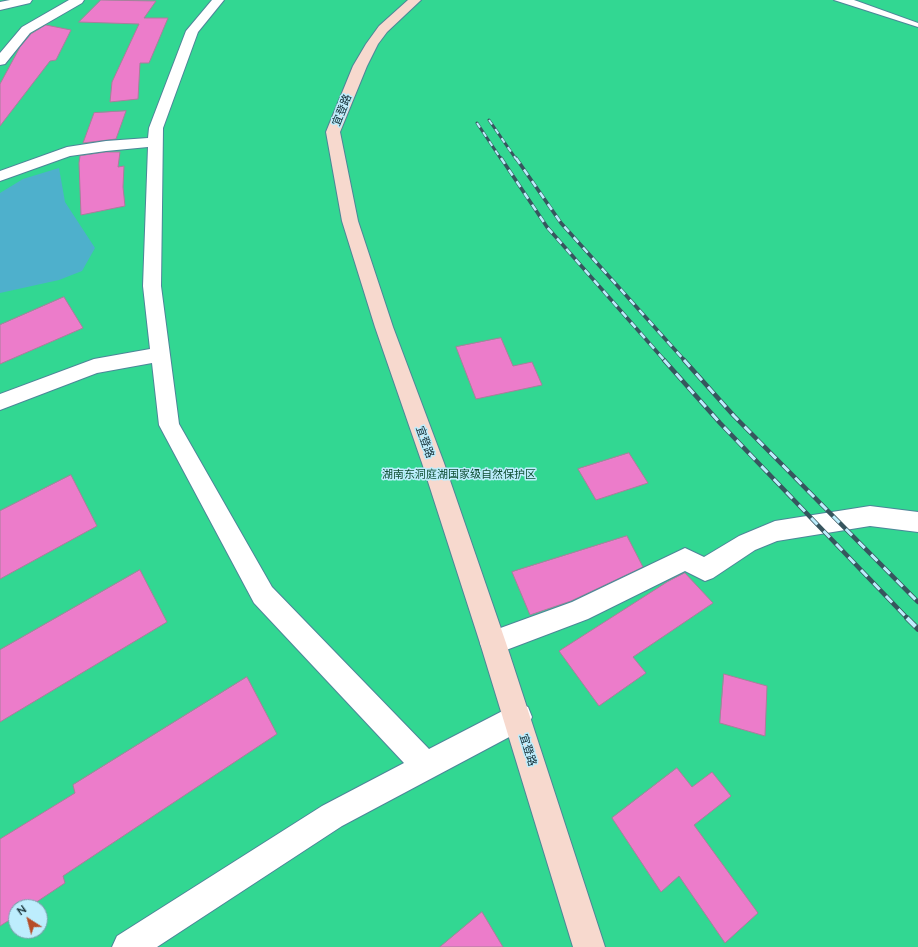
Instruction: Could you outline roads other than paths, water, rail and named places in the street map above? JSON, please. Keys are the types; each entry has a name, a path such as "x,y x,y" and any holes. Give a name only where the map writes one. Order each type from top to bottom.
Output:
{"street":[{"path":"0,6 26,0"},
{"path":"0,61 26,30 78,0"},
{"path":"218,0 192,32 156,128 152,286 169,425 263,595 426,766"},
{"name":"宜登路","path":"415,0 383,29 372,44 360,66 333,132 350,221 384,327 433,463 518,717 589,947"},
{"path":"0,176 67,152 106,146 156,142"},
{"path":"0,402 94,366 160,354"},
{"path":"493,643 579,611 684,559 705,570 747,543 775,531 870,516 918,522"},
{"path":"128,947 332,816 518,717"}],"lane":[{"path":"838,0 864,6 918,25"}],"water":[{"path":"59,168 65,202 95,248 82,271 59,280 0,293 0,193 23,179"}],"railway":[{"path":"489,120 516,159"},
{"path":"477,123 501,159"},
{"path":"501,158 547,227 665,361"},
{"path":"516,158 561,223 685,361"},
{"path":"664,360 720,423 908,619"},
{"path":"684,360 734,416 918,602"},
{"path":"908,619 918,629"}],"park label":[{"name":"湖南东洞庭湖国家级自然保护区","path":"459,474"}]}
